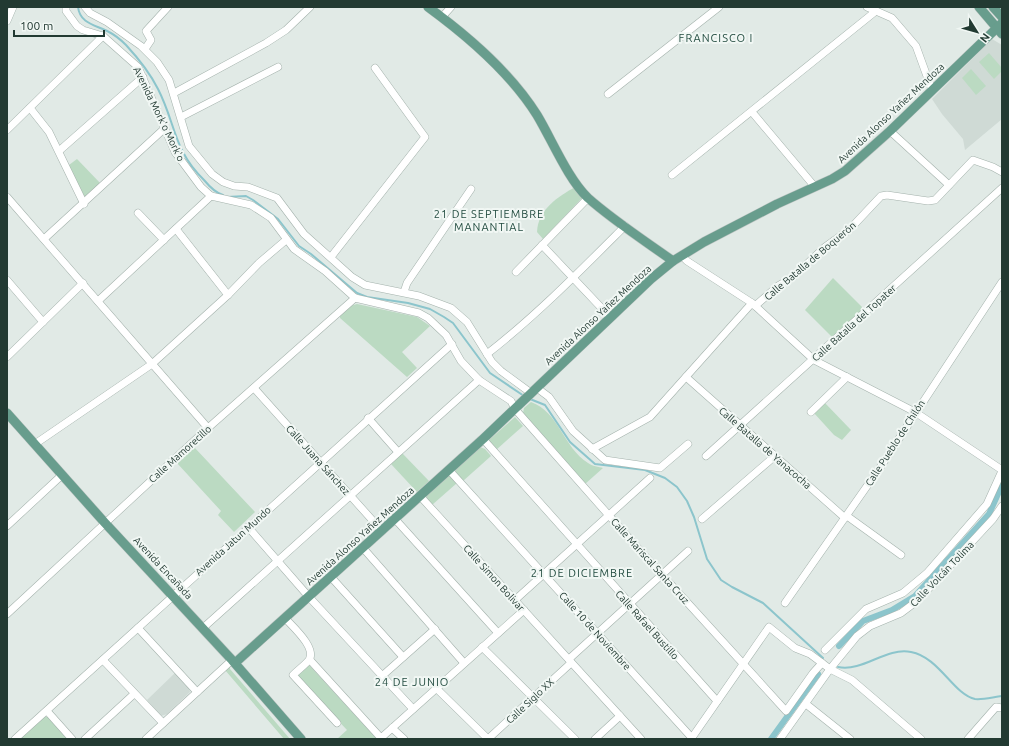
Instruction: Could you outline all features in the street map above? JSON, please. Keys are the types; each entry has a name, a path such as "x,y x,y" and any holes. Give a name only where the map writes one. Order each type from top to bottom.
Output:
{"main road":[{"path":"428,7 490,58 520,92 536,114 575,181 588,198 673,262"},
{"path":"979,7 1000,28"},
{"path":"993,7 1002,17"},
{"name":"Avenida Alonso Yañez Mendoza","path":"234,662 309,597 483,440 651,279 682,256 737,224 845,171 1000,28"},
{"name":"Avenida Encañada","path":"7,413 105,523 173,594 301,739"}],"street":[{"path":"7,21 13,7"},
{"name":"Avenida Mork'o Mork'o","path":"66,7 66,11 77,26 83,30 103,36 138,67 175,152 187,170 211,196"},
{"name":"Avenida Mork'o Mork'o","path":"85,7 90,14 106,22 145,49 165,74 174,93 189,146 212,174 223,182 234,186 248,187 277,198 304,234 352,277 365,285 404,292 451,308 467,322 487,354 502,371 530,394 549,397 573,431 605,460 660,468 688,444"},
{"path":"145,49 151,40 146,31 168,7"},
{"path":"174,93 266,43 286,30 310,7"},
{"path":"442,17 451,7"},
{"path":"608,94 719,7"},
{"path":"867,7 892,18 916,46 932,90"},
{"path":"672,175 876,11"},
{"path":"7,130 103,36"},
{"path":"181,117 278,67"},
{"path":"331,257 425,137 375,68"},
{"path":"59,151 143,77"},
{"path":"30,108 49,132 84,204"},
{"path":"752,112 815,187"},
{"path":"44,239 84,204 165,128"},
{"path":"890,131 949,185"},
{"name":"Calle Batalla de Boquerón","path":"592,449 650,418 754,304 793,277 825,247 850,229 881,196 887,195 932,201 939,197 973,160 1002,172"},
{"name":"Calle Batalla del Topater","path":"706,456 814,360 1002,188"},
{"path":"404,292 407,283 471,190"},
{"path":"98,301 211,196 251,205 271,218 294,249 325,271 355,298 419,313 437,325 452,344 461,361 478,380 511,401 515,409"},
{"path":"7,197 208,428"},
{"path":"516,272 588,198"},
{"path":"138,213 164,240"},
{"path":"487,354 548,304 625,226"},
{"path":"176,229 228,295"},
{"path":"35,444 152,364 228,295 259,263 286,240"},
{"path":"542,245 574,277 610,317"},
{"path":"682,256 687,261 754,304 814,360 915,412 1002,470"},
{"path":"7,280 43,322"},
{"name":"Calle Pueblo de Chilón","path":"785,603 846,517 1002,282"},
{"path":"7,357 83,284"},
{"name":"Calle Mamorecillo","path":"7,614 208,428 355,298"},
{"name":"Avenida Jatun Mundo","path":"15,739 138,628 173,594 452,344"},
{"name":"Calle Batalla de Yanacocha","path":"686,377 774,456 846,517 901,555"},
{"path":"811,412 847,377"},
{"path":"203,628 478,380"},
{"name":"Calle Juana Sánchez","path":"254,388 382,531"},
{"name":"Calle Mariscal Santa Cruz","path":"515,409 786,711 822,663"},
{"path":"368,418 398,452"},
{"name":"Calle Rafael Bustillo","path":"483,440 629,605 717,701"},
{"path":"702,519 774,456"},
{"name":"Calle 10 de Noviembre","path":"449,470 691,738"},
{"name":"Calle Volcán Tolima","path":"825,650 866,610 903,593 927,573 983,509 1002,470"},
{"path":"7,526 62,475"},
{"path":"515,600 650,478"},
{"name":"Calle Simon Bolivar","path":"420,496 620,716"},
{"name":"Calle Volcán Tolima","path":"780,739 830,669 864,630 901,613 917,601 993,519 1002,506"},
{"path":"395,519 498,633"},
{"path":"248,527 309,597 413,709"},
{"path":"363,548 464,663"},
{"name":"Calle Siglo XX","path":"488,739 533,698 597,633 688,551"},
{"path":"331,577 404,657"},
{"path":"310,660 380,738 524,610"},
{"path":"285,618 309,646 312,654 310,660 293,675 337,722"},
{"path":"691,738 768,627 795,648 810,654 830,669 852,680 921,739"},
{"path":"138,628 197,692"},
{"path":"382,676 434,629"},
{"path":"482,647 575,739"},
{"path":"103,660 163,723"},
{"name":"Avenida Alonso Yañez Mendoza","path":"146,739 197,692 234,662"},
{"path":"436,688 488,739"},
{"path":"85,739 134,694"},
{"path":"806,704 850,739"},
{"path":"968,739 999,708"},
{"path":"47,711 72,739"},
{"path":"595,739 620,716 641,739"},
{"path":"392,728 404,739"}],"shaded area":[{"path":"992,39 1002,45 1002,119 965,150 963,139 942,114 932,99"},
{"path":"175,673 189,688 190,692 167,714 161,716 147,700"}],"green space":[{"path":"989,53 1002,68 1002,71 994,79 979,62"},
{"path":"971,69 986,86 976,95 962,78"},
{"path":"77,159 101,184 85,199 69,165"},
{"path":"575,187 582,198 543,239 537,232 538,224 545,210 562,195"},
{"path":"833,278 864,309 832,337 805,310"},
{"path":"357,304 417,317 430,326 402,352 417,368 407,377 340,318 340,313 350,306"},
{"path":"531,402 540,407 555,421 572,448 580,456 590,464 603,468 585,484 523,413 524,408"},
{"path":"824,402 851,430 842,440 834,435 814,413"},
{"path":"515,417 523,426 496,450 489,443 489,440"},
{"path":"194,447 255,512 234,532 218,515 221,511 177,463"},
{"path":"480,447 485,449 491,456 463,481 456,472 456,469"},
{"path":"402,453 429,481 417,492 391,464"},
{"path":"448,476 451,476 457,483 432,505 427,498 427,495"},
{"path":"309,665 377,739 337,739 347,730 296,676"},
{"path":"230,666 230,669 290,739 284,739 225,670"},
{"path":"44,717 48,717 68,739 20,739"}],"waterway":[{"path":"78,7 79,13 85,21 109,32 118,38 144,66 164,102 176,136 186,158 210,187 217,193 223,195"},
{"path":"227,197 246,196 253,200 278,219 299,246 311,254 357,293 367,297 408,303 430,309 453,323 490,373 524,396"},
{"path":"530,399 545,405 570,442 595,464 645,470 665,478 677,487 687,501 694,517 707,559 721,580 763,603 823,658"},
{"path":"839,646 863,621 892,610 915,596 989,514 1002,485"},
{"path":"838,667 848,668 892,653 901,651 911,652 921,655 930,661 967,696 975,699 1002,696"},
{"path":"771,739 818,674"}],"district":[{"name":"FRANCISCO I","path":"716,38"},
{"name":"21 DE SEPTIEMBRE MANANTIAL","path":"489,220"},
{"name":"21 DE DICIEMBRE","path":"582,573"},
{"name":"24 DE JUNIO","path":"412,682"}]}
